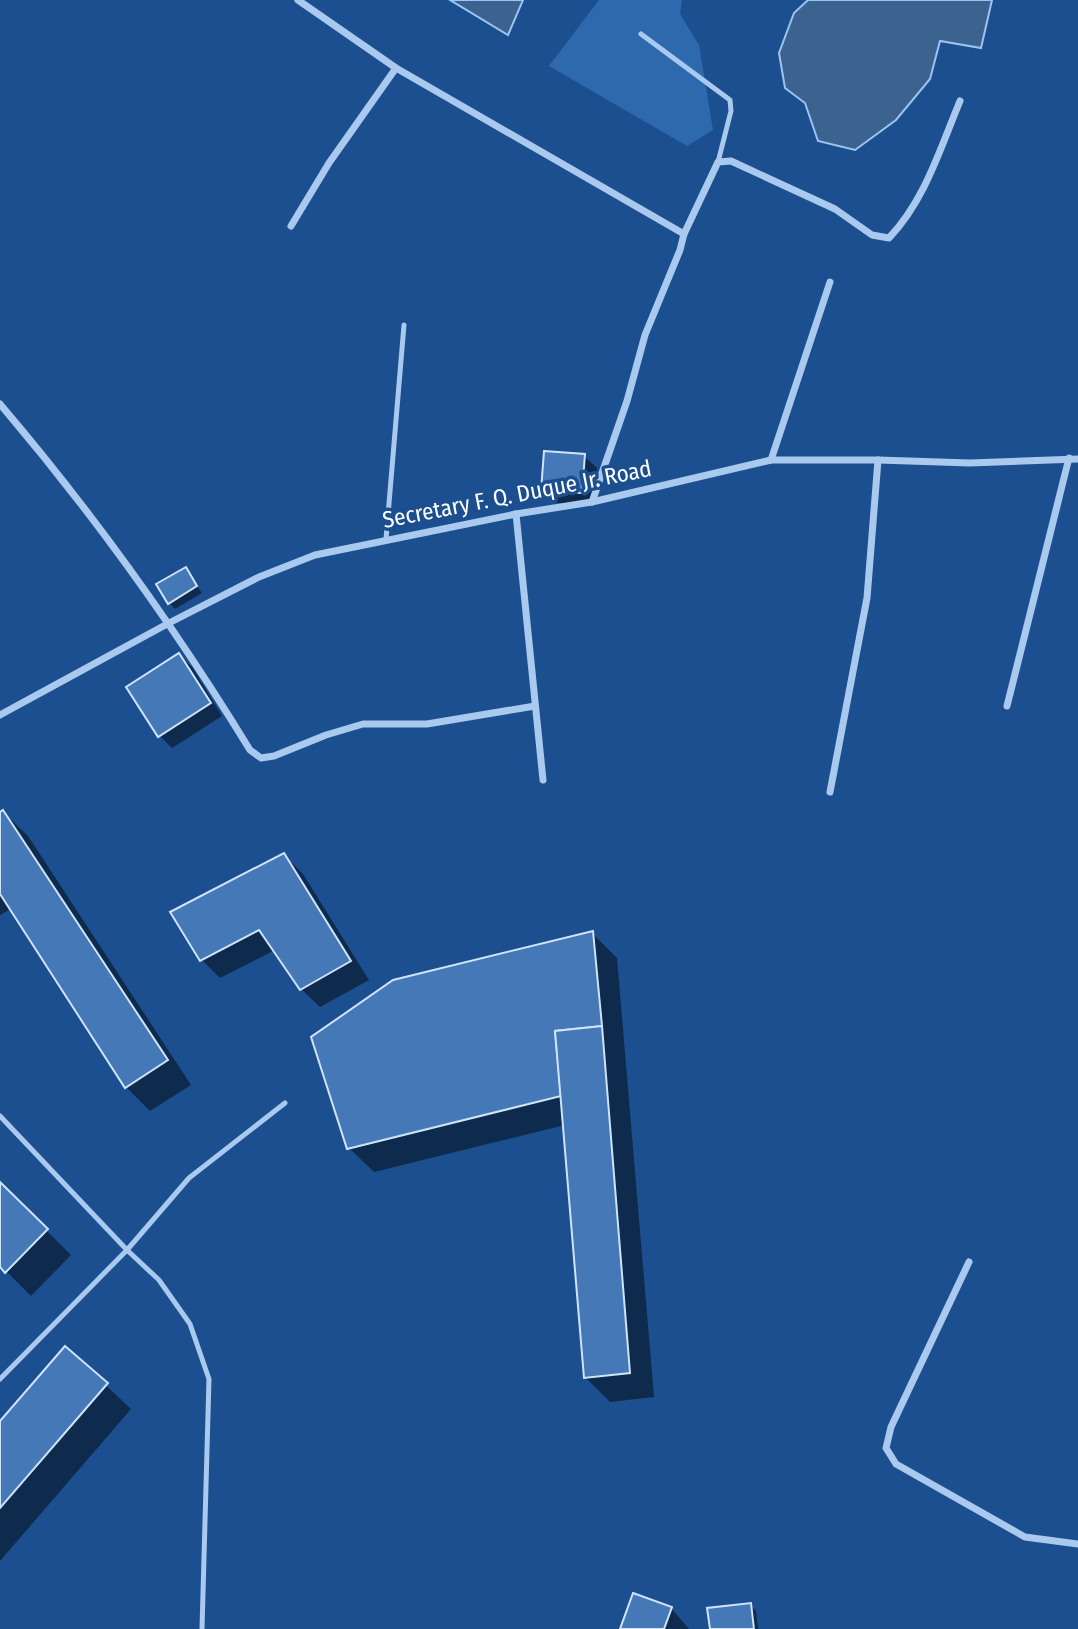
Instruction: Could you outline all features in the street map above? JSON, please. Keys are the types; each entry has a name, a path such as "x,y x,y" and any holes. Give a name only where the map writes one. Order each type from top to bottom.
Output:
{"street":[{"path":"298,0 396,68 684,234"},
{"path":"291,226 329,163 396,68"},
{"path":"592,502 627,401 645,335 684,234 718,162 731,161 835,209 872,235 889,238 905,221 926,184 960,102"},
{"path":"771,460 830,282"},
{"path":"0,404 32,442 169,623 250,750 261,758 274,756 326,735 363,724 428,724 535,706"},
{"path":"1007,706 1069,458"},
{"name":"Secretary F. Q. Duque Jr. Road","path":"0,715 258,577 316,555 516,514 592,502 771,460 970,463 1078,459"},
{"path":"830,792 867,598 878,460"},
{"path":"516,514 542,780"},
{"path":"969,1262 891,1427 887,1448 896,1464 1025,1537 1078,1544"}],"lane":[{"path":"641,34 730,100 731,111 718,162"},
{"path":"386,539 404,325"},
{"path":"0,1379 127,1250 190,1178 285,1103"},
{"path":"0,1116 159,1280 190,1324 209,1379 202,1629"}],"shaded area":[{"path":"450,0 523,0 508,35"},
{"path":"599,0 682,0 680,14 699,45 713,130 687,146 549,66"},
{"path":"808,0 992,0 981,48 940,41 930,79 896,120 855,150 818,141 805,103 785,88 779,53 794,13"}],"building":[{"path":"544,451 585,454 582,493 541,491"},
{"path":"186,567 197,586 168,604 156,584"},
{"path":"179,653 211,703 158,737 126,687"},
{"path":"3,810 168,1060 125,1088 0,894 0,812"},
{"path":"284,853 351,961 300,990 259,930 200,961 170,912"},
{"path":"593,931 602,1026 555,1031 561,1096 347,1149 311,1037 393,980"},
{"path":"602,1026 630,1373 584,1378 555,1031"},
{"path":"0,1182 48,1229 5,1273 0,1267"},
{"path":"65,1346 108,1383 0,1508 0,1421"},
{"path":"633,1593 672,1607 664,1629 620,1629"},
{"path":"751,1603 754,1629 710,1629 707,1608"}]}
